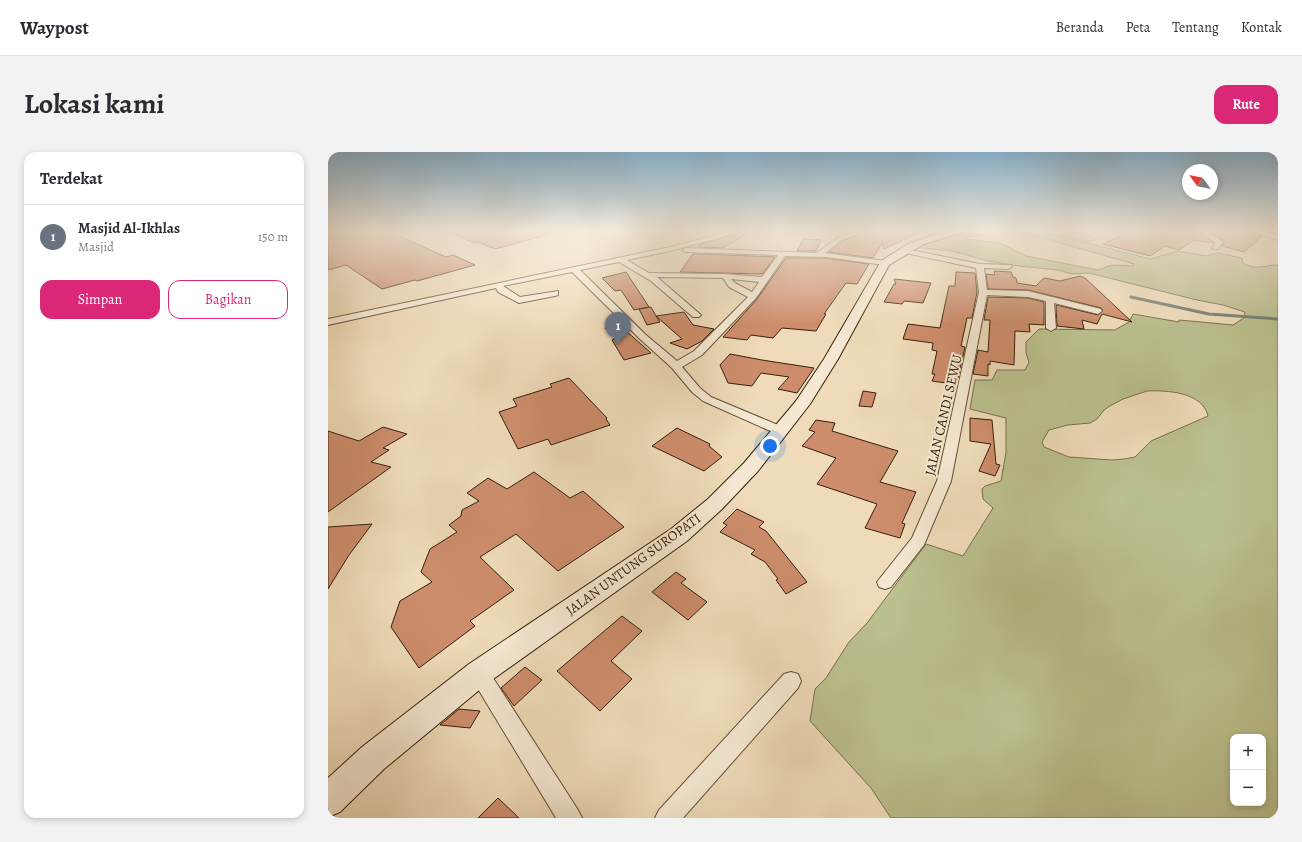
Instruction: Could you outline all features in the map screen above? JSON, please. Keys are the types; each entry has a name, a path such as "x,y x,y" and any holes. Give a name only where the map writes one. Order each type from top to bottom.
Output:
{"main road":[{"name":"JALAN UNTUNG SUROPATI","path":"328,800 373,758 479,673 679,535 715,504 751,467 802,404 832,359 884,263"}],"street":[{"path":"328,322 606,262"},
{"path":"625,262 654,279 696,315"},
{"path":"676,366 698,353 753,296 778,262"},
{"path":"876,262 884,263"},
{"path":"961,262 980,266 1008,267"},
{"name":"JALAN CANDI SEWU","path":"885,582 918,541 944,481 983,292 980,266"},
{"path":"574,269 643,337 676,366 696,390 707,399 781,431"},
{"path":"646,275 725,276 766,280"},
{"path":"725,276 732,285 753,296"},
{"path":"498,285 501,290 519,300 555,293"},
{"path":"983,292 1028,294 1098,311"},
{"path":"1050,300 1052,328"},
{"path":"479,673 570,818"},
{"path":"667,818 791,681"}],"green space":[{"path":"995,262 1057,262 1098,270 1112,265 1133,266 1134,264 1127,262 1243,262 1252,267 1278,265 1278,818 891,818 871,788 810,721 815,689 826,678 849,642 867,623 926,544 963,556 993,508 983,499 982,489 985,486 1001,481 1006,453 1006,418 970,409 975,380 992,380 997,370 1025,370 1029,362 1026,353 1026,342 1039,329 1115,330 1129,322 1133,314 1179,322 1179,320 1233,325 1244,318 1245,312 1223,305 1089,273 1072,274 1058,270","holes":["1147,391 1173,392 1192,397 1205,408 1208,416 1151,441 1135,457 1112,460 1069,457 1044,447 1042,442 1049,430 1068,425 1090,423 1097,419 1104,410 1110,406 1123,399"]}],"building":[{"path":"328,262 469,262 475,265 382,289 346,265 328,270"},
{"path":"687,262 771,262 762,274 680,272"},
{"path":"783,262 855,262 869,264 857,284 846,283 824,314 826,314 816,331 782,328 773,338 751,335 747,340 723,337 757,299"},
{"path":"994,271 1011,272 1013,277 1016,278 1017,283 1036,286 1044,278 1060,281 1080,276 1085,278 1132,322 1102,314 1097,324 1082,320 1084,329 1057,326 1056,305 1098,315 1103,310 1101,308 1028,290 988,289 986,274 995,275"},
{"path":"626,272 649,307 634,310 621,290 615,291 602,278"},
{"path":"956,272 975,273 977,292 972,318 967,318 961,346 965,347 958,378 949,377 946,383 932,381 935,374 932,374 937,351 932,350 933,343 903,339 908,324 940,328 949,286 955,286"},
{"path":"894,279 931,283 923,303 904,301 902,304 884,302 894,284 896,284"},
{"path":"988,297 1028,298 1044,302 1044,325 1029,324 1030,332 1015,331 1014,365 990,361 990,365 988,364 988,376 973,374 978,350 988,352 990,320 984,320"},
{"path":"651,307 660,322 647,325 639,309"},
{"path":"684,312 693,325 714,329 702,341 687,349 670,343 682,339 656,316"},
{"path":"619,325 651,353 624,360 612,340 616,338 605,328"},
{"path":"730,354 814,368 797,393 778,389 789,377 761,373 752,386 728,383 720,365"},
{"path":"569,378 607,418 606,419 610,425 551,445 548,439 518,449 499,412 517,406 513,399 552,387 550,384"},
{"path":"863,391 876,393 872,407 859,406"},
{"path":"970,418 992,420 996,464 1000,465 995,476 979,471 991,444 970,441"},
{"path":"816,420 835,423 832,431 898,451 880,482 916,492 902,523 905,524 900,538 865,528 877,504 817,484 836,458 802,446 815,432 809,430"},
{"path":"383,427 407,434 383,448 389,450 371,462 391,467 328,512 328,431 359,441"},
{"path":"677,428 710,444 709,446 722,457 704,471 652,446"},
{"path":"534,472 570,498 583,491 624,527 558,571 516,534 480,557 514,590 470,621 475,626 419,668 391,627 400,601 432,582 421,572 430,549 457,532 449,525 461,516 462,510 479,501 467,493 488,478 507,489"},
{"path":"737,509 764,522 759,527 766,531 807,582 786,594 776,580 778,579 765,562 751,554 755,550 720,532 727,525 723,523"},
{"path":"372,524 349,555 328,589 328,527"},
{"path":"676,572 686,579 681,583 707,602 688,620 652,592"},
{"path":"622,616 642,631 611,661 632,679 600,711 557,671"},
{"path":"525,667 542,680 514,706 501,688"},
{"path":"459,709 480,711 470,728 440,725"},
{"path":"498,798 519,818 478,818"}],"waterway":[{"path":"1133,298 1131,297 1209,314 1278,319"}],"place":[{"name":"Masjid Al-Ikhlas","path":"618,345"}]}
